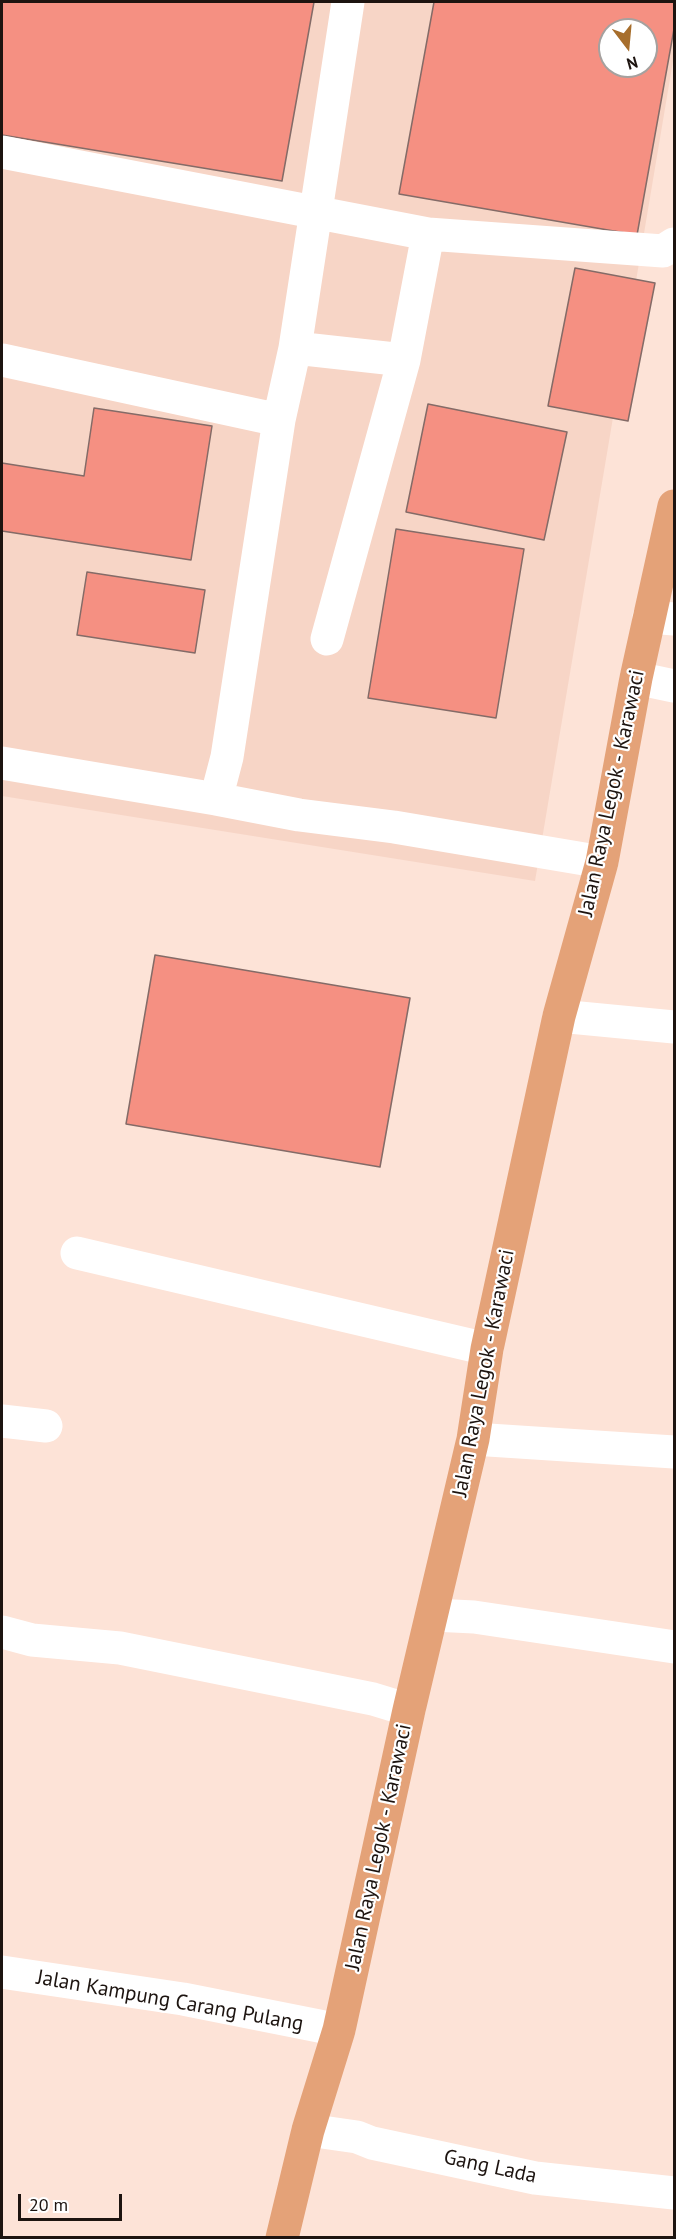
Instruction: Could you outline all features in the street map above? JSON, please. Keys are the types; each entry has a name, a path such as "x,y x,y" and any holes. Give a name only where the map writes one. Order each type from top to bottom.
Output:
{"main road":[{"name":"Jalan Raya Legok - Karawaci","path":"282,2238 308,2130 339,2030 409,1710 473,1439 487,1349 559,1016 602,862 636,678 662,618 675,506"}],"street":[{"path":"216,799 227,757 279,420 295,348 348,2"},
{"path":"2,152 428,234 663,251 675,244"},
{"path":"327,639 404,360 428,234"},
{"path":"295,348 404,360"},
{"path":"2,360 279,420"},
{"path":"636,678 675,686"},
{"path":"2,763 299,815 394,827 602,862"},
{"path":"559,1016 675,1026"},
{"path":"77,1253 487,1349"},
{"path":"2,1421 46,1426"},
{"path":"473,1439 675,1452"},
{"path":"433,1615 474,1617 675,1647"},
{"path":"2,1632 32,1640 120,1648 373,1699 409,1710"},
{"name":"Jalan Kampung Carang Pulang","path":"2,1972 183,1999 339,2030"},
{"name":"Gang Lada","path":"308,2130 357,2137 372,2143 535,2178 675,2193"}],"shaded area":[{"path":"2,2 674,2 674,55 535,881 2,796"}],"building":[{"path":"2,2 314,2 282,181 2,135"},
{"path":"434,2 674,2 674,29 637,235 399,194"},
{"path":"575,268 655,283 628,421 548,406"},
{"path":"428,404 567,432 544,540 406,512"},
{"path":"94,408 212,426 191,560 2,531 2,463 84,476"},
{"path":"396,529 524,549 496,718 368,698"},
{"path":"87,572 205,590 195,653 77,635"},
{"path":"155,955 410,998 380,1167 126,1124"}]}
